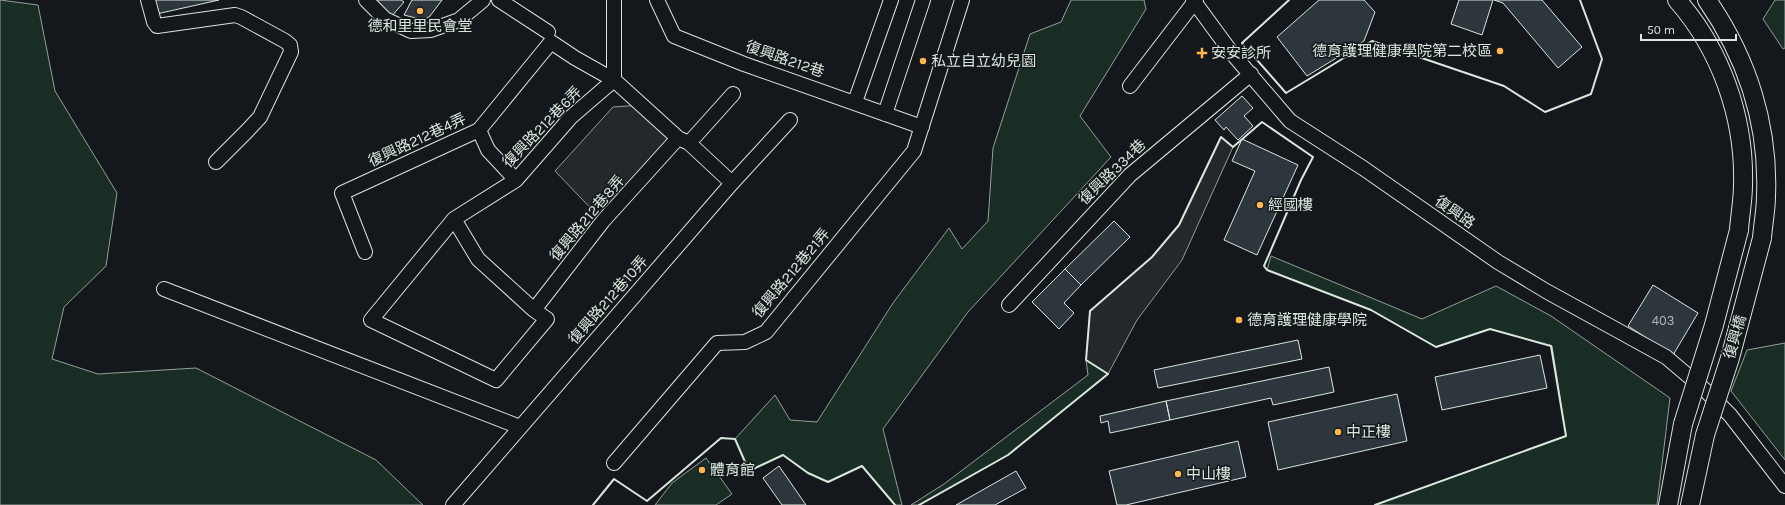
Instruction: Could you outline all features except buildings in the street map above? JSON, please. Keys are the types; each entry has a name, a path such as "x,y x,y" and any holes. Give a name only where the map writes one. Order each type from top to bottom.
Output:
{"main road":[{"name":"復興橋","path":"1668,505 1683,424 1714,325 1738,230 1744,185 1741,142 1734,106 1721,70 1705,40 1677,0"},
{"name":"復興橋","path":"1690,505 1705,435 1734,344 1762,238 1766,195 1764,149 1756,105 1744,65 1724,25 1707,0"}],"street":[{"path":"148,0 154,22 157,26 235,15 273,34 290,45 291,52 260,117 216,162"},
{"path":"366,0 384,19 411,31 431,30 459,20 483,0"},
{"path":"499,0 548,32"},
{"path":"614,0 614,80 732,183"},
{"name":"復興路212巷","path":"657,0 674,36 744,64 855,102 922,127"},
{"path":"855,102 890,0"},
{"path":"885,114 923,0"},
{"name":"復興路212巷21弄","path":"614,463 717,343 744,342 766,332 914,151 962,0"},
{"path":"1130,86 1194,1"},
{"name":"復興路","path":"1194,1 1216,33 1290,121 1363,168 1498,262 1546,291 1666,357 1705,390 1730,415 1785,486"},
{"name":"復興路212巷4弄","path":"365,252 342,193 479,130 551,42 575,58 614,80"},
{"name":"復興路334巷","path":"1009,305 1130,175 1250,74"},
{"name":"復興路212巷6弄","path":"534,310 547,318 496,380 372,320 454,219 516,180 571,117 614,80"},
{"name":"復興路212巷8弄","path":"534,310 603,221 684,140 733,94"},
{"name":"復興路212巷10弄","path":"453,505 732,183 790,120"},
{"path":"479,130 488,150 516,180"},
{"path":"454,219 478,260 534,310"},
{"path":"164,289 520,426"}],"green space":[{"path":"0,0 38,5 55,91 117,193 106,266 64,307 52,359 98,374 196,368 376,460 423,505 0,505"},
{"path":"1071,0 1144,0 1146,9 1080,116 1111,157 968,312 883,429 902,505 895,505 862,466 828,482 808,473 783,455 749,471 735,439 775,395 790,420 817,422 893,303 949,228 962,249 988,221 993,148 1030,34 1061,22"},
{"path":"1775,0 1785,0 1785,48 1783,49 1763,19"},
{"path":"1271,256 1422,319 1496,286 1551,316 1670,398 1657,505 1375,505 1566,436 1552,346 1490,329 1436,347 1371,310 1267,270"},
{"path":"1785,343 1785,460 1731,391 1747,350"},
{"path":"1086,360 1108,374 1008,455 919,505 911,505 944,484 1088,375"},
{"name":"體育館","path":"706,458 732,494 716,505 655,505 672,483"}],"shaded area":[{"path":"641,105 678,138 603,221 555,171 613,107"},
{"path":"1221,137 1233,147 1182,260 1137,320 1108,374 1086,360 1090,311 1152,257 1179,225"}],"wall":[{"path":"1289,0 1242,43 1286,93 1372,41 1504,86 1545,112 1591,94 1602,59 1580,0"},
{"path":"919,505 1008,455 1108,374 1086,360 1090,311 1152,257 1179,225 1221,137 1233,147 1262,122 1313,157 1301,180 1264,266 1267,270 1371,310 1436,347 1490,329 1551,346 1566,436 1375,505"},
{"path":"593,505 614,479 647,501 721,438 735,439 749,471 783,455 808,473 828,482 862,466 895,505"}],"place":[{"name":"德和里里民會堂","path":"420,11"},
{"name":"德育護理健康學院第二校區","path":"1500,51"},
{"name":"安安診所","path":"1202,53"},
{"name":"私立自立幼兒園","path":"923,61"},
{"name":"經國樓","path":"1260,205"},
{"name":"德育護理健康學院","path":"1239,320"},
{"name":"中正樓","path":"1338,432"},
{"name":"體育館","path":"702,470"},
{"name":"中山樓","path":"1178,474"}]}
